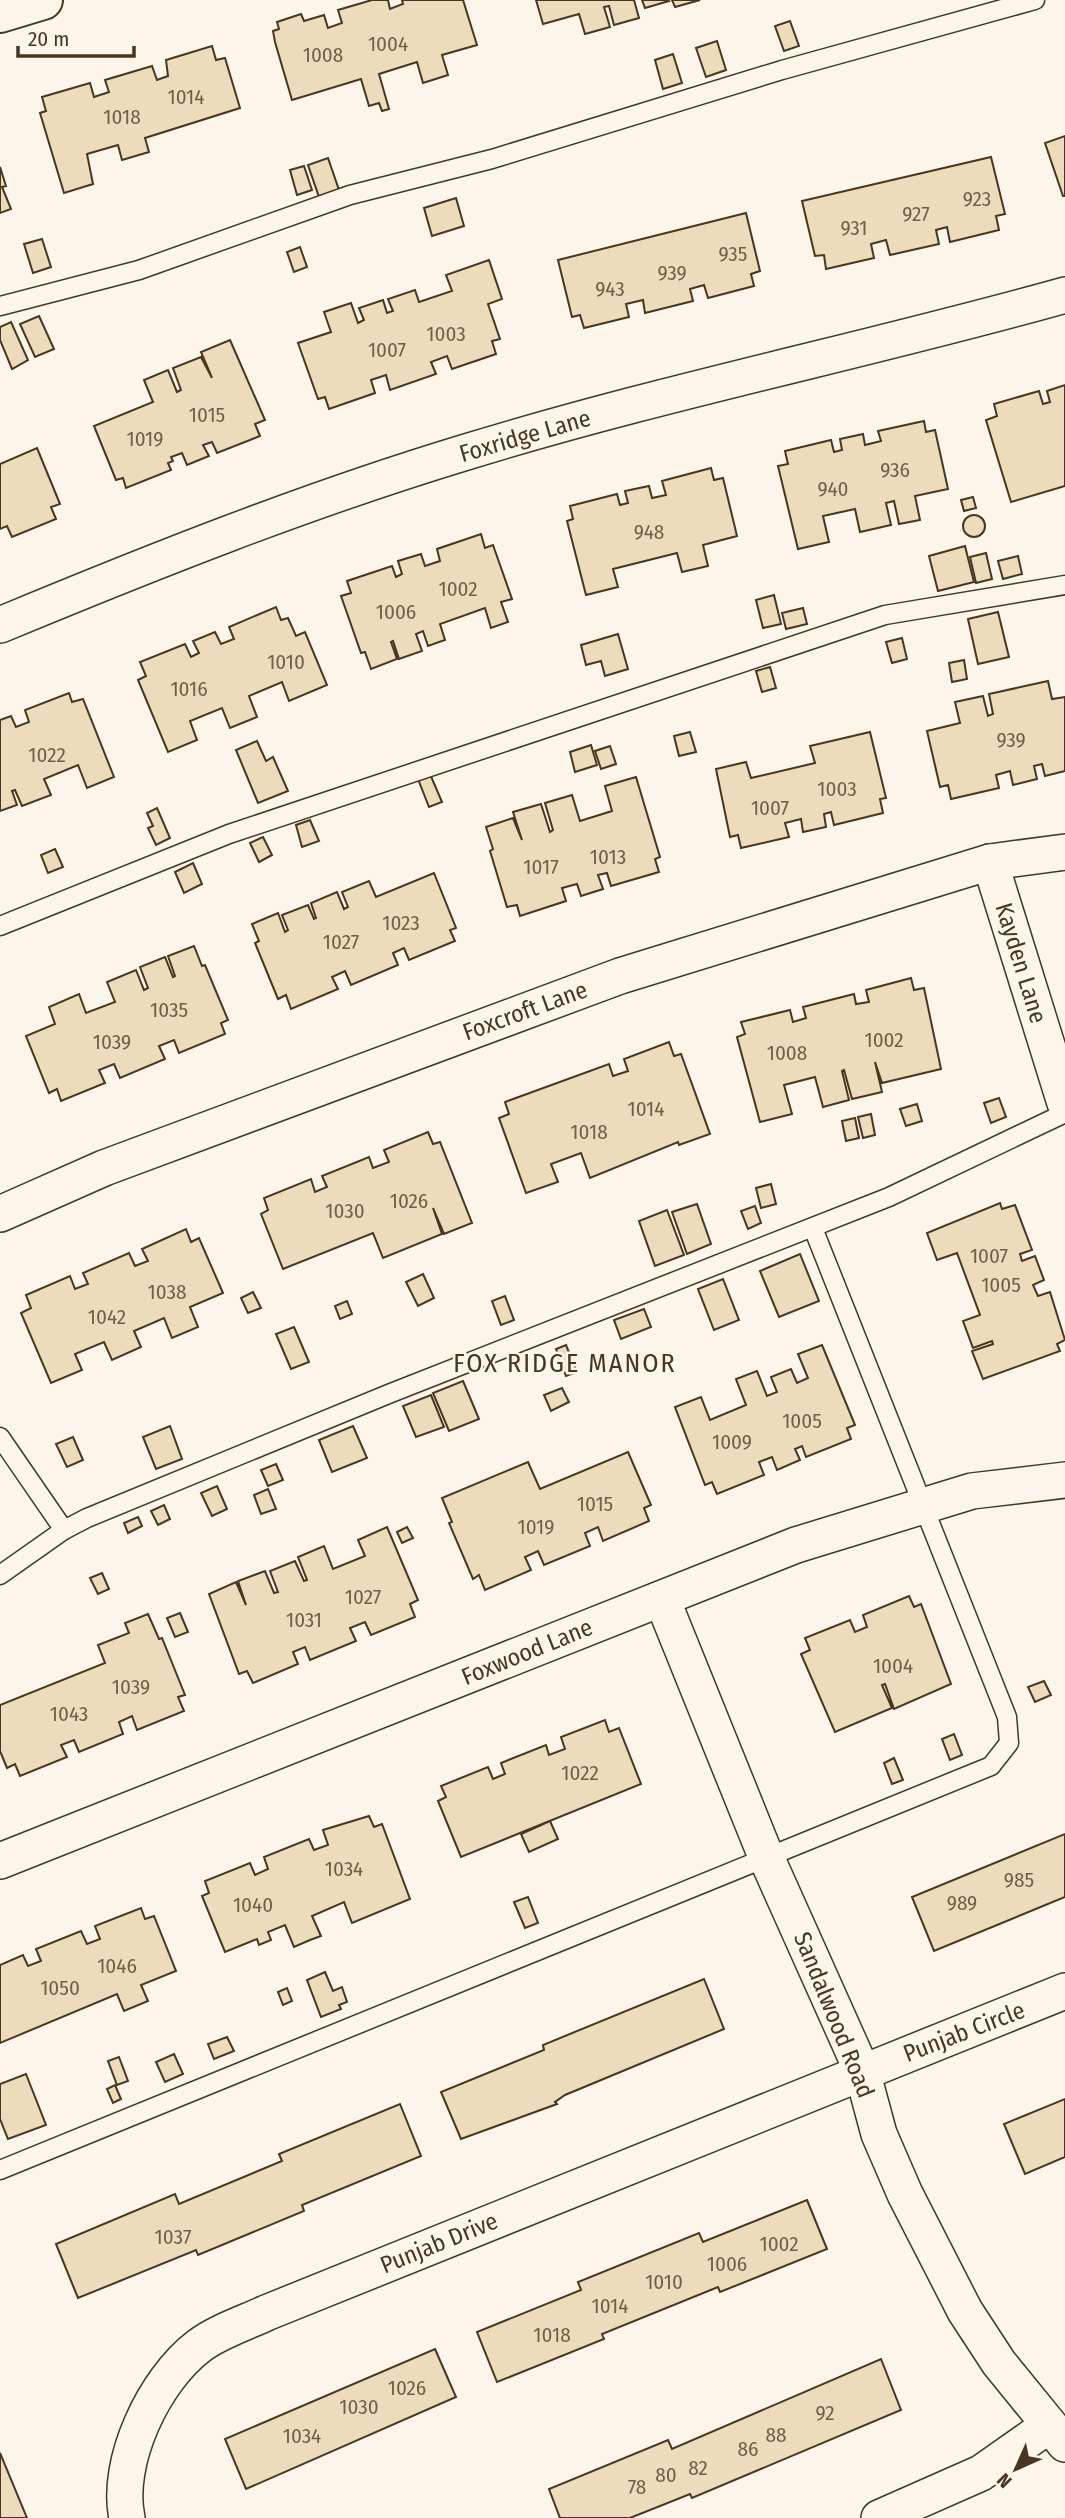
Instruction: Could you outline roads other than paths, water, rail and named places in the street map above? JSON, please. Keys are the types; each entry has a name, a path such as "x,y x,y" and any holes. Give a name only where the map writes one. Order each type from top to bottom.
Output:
{"street":[{"path":"0,13 43,0"},
{"name":"Foxridge Lane","path":"0,625 194,545 462,453 563,423 927,334 1065,295"},
{"name":"Foxcroft Lane","path":"0,1214 104,1168 620,976 990,862 1065,852"},
{"name":"Kayden Lane","path":"990,862 1065,1103"},
{"name":"Foxwood Lane","path":"0,1861 796,1545 972,1491 1065,1480"},
{"name":"Sandalwood Road","path":"662,1599 767,1858 862,2071 879,2134 937,2260 999,2363 1056,2435"},
{"name":"Punjab Circle","path":"862,2071 983,2026 1065,1991"},
{"name":"Punjab Drive","path":"127,2518 124,2502 130,2464 146,2416 162,2382 199,2345 266,2313 701,2140 862,2071"},
{"path":"879,2518 981,2473 1056,2435"}],"lane":[{"path":"0,306 139,270 350,195 492,159 782,70 1035,0"},
{"path":"0,926 229,834 885,615 1065,585"},
{"path":"0,1575 64,1530 391,1393 890,1197 1065,1113"},
{"path":"0,2170 991,1766 1009,1743 1007,1717 921,1507 813,1228"},
{"path":"0,1437 64,1530"}],"district":[{"name":"FOX RIDGE MANOR","path":"565,1363"}]}
